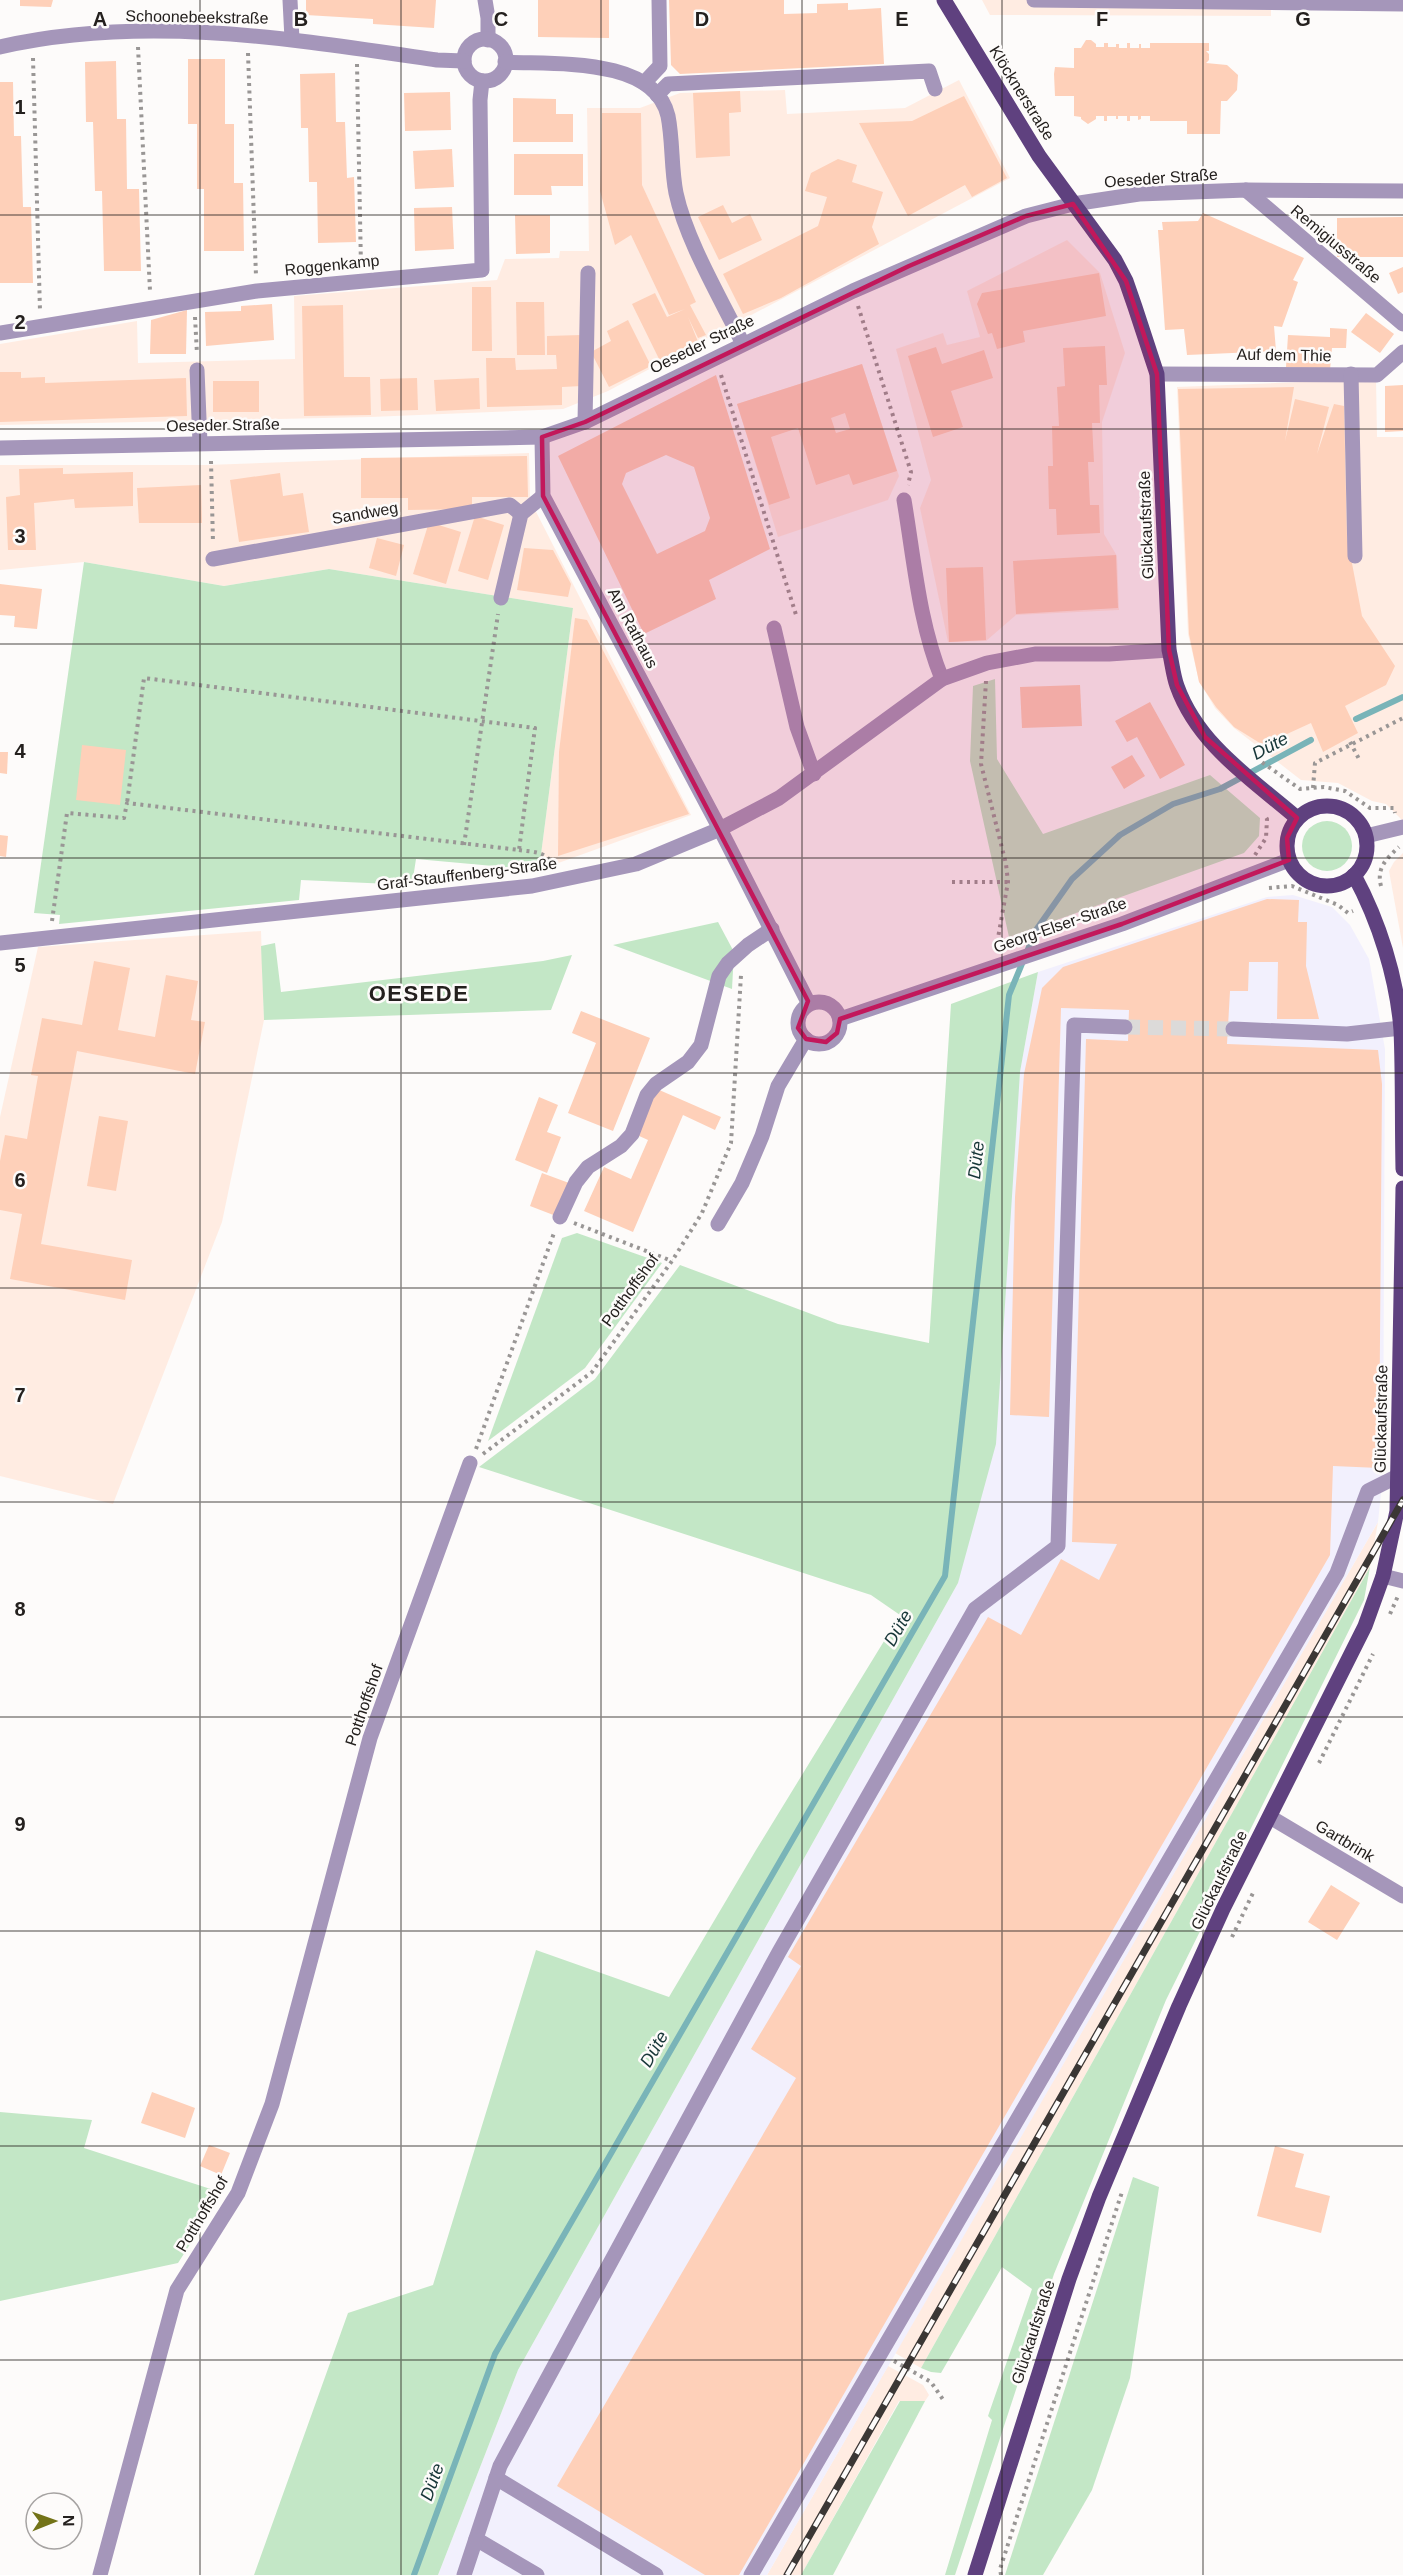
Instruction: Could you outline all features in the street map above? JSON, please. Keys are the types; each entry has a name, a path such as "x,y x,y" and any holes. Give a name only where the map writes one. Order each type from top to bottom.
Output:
{"main road":[{"name":"Klöcknerstraße","path":"944,0 1072,204"},
{"name":"Glückaufstraße","path":"1072,204 1115,260 1126,281 1157,374 1169,650 1177,686 1189,712 1205,737 1297,818"},
{"path":"1318,806 1342,808 1361,824 1366,836 1365,857 1354,875 1343,882 1330,886 1317,885 1305,880 1289,860 1287,838 1297,818 1307,810 1318,806"},
{"path":"1354,875 1364,893 1381,940 1393,983 1401,1029 1403,1169"},
{"name":"Glückaufstraße","path":"975,2575 1069,2279 1100,2198 1179,2006 1223,1909 1365,1626 1383,1576 1395,1520 1398,1476 1403,1188"}],"street":[{"path":"290,0 292,39"},
{"path":"484,0 489,18 488,40"},
{"path":"644,83 660,66 659,0"},
{"path":"1034,0 1403,4"},
{"name":"Schoonebeekstraße","path":"0,47 33,39 138,31 248,34 437,60 464,61"},
{"path":"482,39 488,40 503,50 505,62 500,74 482,81 468,72 464,61 471,45 482,39"},
{"path":"505,62 603,68 622,72 644,83 657,95 668,115 676,193 685,224 742,344"},
{"path":"657,95 668,84 929,71 935,89"},
{"name":"Roggenkamp","path":"0,333 256,291 482,270 480,100 482,81"},
{"name":"Oeseder Straße","path":"0,448 542,437 585,422 853,291 1026,216 1072,204 1139,194 1246,190 1403,191"},
{"name":"Remigiusstraße","path":"1246,190 1403,324"},
{"path":"585,422 588,273"},
{"name":"Auf dem Thie","path":"1157,374 1377,375 1403,352"},
{"path":"197,370 205,443"},
{"path":"1351,374 1355,556"},
{"name":"Am Rathaus","path":"542,437 543,496 720,829"},
{"path":"501,598 521,514 543,496"},
{"path":"904,500 932,654 942,679"},
{"name":"Sandweg","path":"213,559 510,505 521,514"},
{"path":"774,628 797,727 814,774"},
{"name":"Graf-Stauffenberg-Straße","path":"0,943 532,886 636,864 720,829 779,798 942,679 987,663 1035,654 1108,654 1169,650"},
{"path":"1366,836 1403,827"},
{"path":"720,829 809,1004"},
{"name":"Georg-Elser-Straße","path":"840,1019 1198,896 1289,860"},
{"path":"560,1218 582,1174 588,1167 621,1146 632,1134 647,1095 656,1084 687,1062 701,1045 719,976 728,963 748,945 772,929"},
{"path":"815,1002 828,1004 838,1012 840,1019 840,1026 833,1039 819,1044 806,1039 801,1034 798,1021 803,1008 815,1002"},
{"path":"464,2575 500,2466 779,1952 975,1610 1058,1546 1074,1025 1125,1027"},
{"path":"1233,1029 1347,1034 1401,1029"},
{"path":"718,1224 742,1183 762,1136 778,1086 806,1039"},
{"name":"Potthoffshof","path":"100,2575 177,2290 238,2193 272,2104 370,1738 471,1463"},
{"path":"751,2575 1337,1573 1368,1491 1398,1476"},
{"path":"1383,1576 1401,1588"},
{"name":"Gartbrink","path":"1270,1817 1403,1896"},
{"path":"496,2478 656,2575"},
{"path":"476,2539 537,2575"}],"path":[{"path":"138,31 151,308"},
{"path":"248,34 256,291"},
{"path":"33,39 41,326"},
{"path":"356,48 361,280"},
{"path":"853,291 910,472 904,500"},
{"path":"195,300 197,370"},
{"path":"713,358 720,371 797,618"},
{"path":"205,443 213,559"},
{"path":"465,845 501,598"},
{"path":"987,663 981,764 1006,864 1008,882 993,968"},
{"path":"50,937 67,813 124,819 144,678 534,728 519,850"},
{"path":"1313,788 1315,763 1403,717"},
{"path":"1350,744 1359,759"},
{"path":"1276,774 1300,789 1324,787 1345,791 1370,808 1394,808"},
{"path":"127,803 541,853"},
{"path":"1254,853 1266,838 1267,819 1263,813"},
{"path":"1382,888 1380,870 1387,858 1402,845"},
{"path":"952,882 1008,882"},
{"path":"1268,888 1292,886 1338,905 1348,913"},
{"name":"Potthoffshof","path":"471,1463 592,1372 672,1261 702,1213 731,1143 742,952"},
{"path":"471,1463 560,1218 672,1261"},
{"path":"1389,1617 1401,1588"},
{"path":"1317,1765 1360,1683 1374,1650"},
{"path":"1231,1939 1256,1888"},
{"path":"1002,2575 1000,2569 1124,2187"},
{"path":"881,2353 931,2382 944,2401"}],"highlighted area":[{"path":"1073,204 1126,281 1157,374 1169,650 1177,685 1205,737 1297,818 1287,838 1289,860 1122,924 840,1019 837,1033 826,1042 806,1039 798,1028 808,1001 543,496 542,437 585,422 909,266 1026,216"}],"shaded area":[{"path":"982,0 1271,0 1271,16 990,15"},
{"path":"959,80 1010,178 608,391 563,409 370,417 0,425 0,344 137,321 138,363 295,359 294,296 497,280 505,259 559,258 560,251 589,251 587,108 640,108 680,93 785,90 787,114 905,108"},
{"path":"1067,240 1100,273 1125,353 1102,422 1104,534 1117,556 1119,610 1016,615 986,641 948,642 920,508 931,480 896,349 943,333 947,345 980,337 967,291"},
{"path":"862,364 899,476 888,500 778,537 737,404"},
{"path":"1376,379 1377,437 1403,437 1403,821 1386,804 1372,801 1338,783 1301,780 1234,728 1215,708 1199,681 1188,634 1177,387"},
{"path":"529,453 530,500 691,815 539,870 573,608 329,569 224,586 84,562 0,570 0,465 207,465"},
{"path":"1403,853 1403,948 1389,871"},
{"path":"1293,895 1332,907 1350,925 1369,959 1385,1049 1383,1474 1378,1522 767,2575 438,2575 518,2370 958,1583 1020,1072 1038,972 1267,897"},
{"path":"261,931 264,1020 222,1222 113,1504 0,1476 0,1117 38,947"},
{"path":"1378,1522 1370,1567 921,2368 895,2353"},
{"path":"888,2366 923,2385 929,2395 925,2401 899,2401 801,2575 767,2575"}],"green space":[{"path":"84,562 224,586 329,569 573,608 539,870 416,859 412,885 301,880 299,900 59,924 60,915 34,913"},
{"path":"995,679 997,759 1043,834 1210,775 1260,818 1259,836 1244,853 1009,937 970,761 973,686"},
{"path":"1332,821 1345,828 1351,836 1351,856 1345,864 1337,870 1322,871 1309,864 1303,856 1302,841 1309,828 1317,822"},
{"path":"718,922 734,952 732,989 613,945"},
{"path":"275,943 281,992 543,961 572,955 551,1010 264,1020 261,946"},
{"path":"1038,972 1020,1072 996,1444 958,1583 518,2370 438,2575 254,2575 348,2313 433,2285 536,1950 669,1997 900,1615 871,1595 479,1467 595,1379 680,1265 838,1324 929,1343 951,1004"},
{"path":"577,1233 662,1263 585,1368 488,1441 562,1238"},
{"path":"1370,1567 1364,1600 1166,2000 1054,2274 955,2575 945,2575 992,2420 988,2416 1032,2289 1002,2267 941,2373 921,2368"},
{"path":"0,2112 92,2120 84,2148 223,2193 178,2263 0,2301"},
{"path":"1133,2177 1159,2187 1130,2378 1092,2490 1043,2575 1005,2575"},
{"path":"900,2401 925,2401 833,2575 801,2575"}],"building":[{"path":"20,0 53,0 51,7 20,6"},
{"path":"306,0 436,0 434,28 373,24 373,19 306,15"},
{"path":"538,0 609,0 609,38 538,37"},
{"path":"669,0 784,0 784,14 817,13 817,4 848,3 848,10 881,8 884,64 680,74 671,65"},
{"path":"1086,40 1091,40 1096,47 1104,47 1104,43 1108,43 1108,47 1116,47 1116,44 1119,44 1119,48 1127,48 1127,43 1130,43 1130,48 1139,48 1141,44 1141,48 1150,48 1150,43 1209,43 1209,51 1206,51 1209,54 1209,60 1206,63 1227,65 1238,75 1237,90 1227,101 1221,101 1220,134 1187,134 1187,121 1150,121 1150,116 1141,116 1138,120 1138,116 1130,116 1130,121 1127,121 1127,116 1118,116 1116,119 1116,116 1107,116 1107,121 1104,121 1104,116 1096,116 1096,119 1088,124 1081,117 1074,116 1074,96 1055,96 1055,67 1074,68 1074,48 1081,48"},
{"path":"188,59 225,59 225,124 234,124 234,183 243,183 244,251 204,251 204,189 197,189 197,124 188,124"},
{"path":"116,61 117,119 126,119 127,189 139,189 141,271 104,271 102,191 95,191 93,122 86,122 85,62"},
{"path":"335,73 336,122 345,122 347,178 354,177 356,242 318,243 317,182 309,182 308,128 301,128 300,74"},
{"path":"0,82 13,82 14,136 21,136 23,207 31,207 33,283 0,283"},
{"path":"740,91 741,112 729,113 730,156 696,158 693,93"},
{"path":"450,92 451,130 405,131 404,93"},
{"path":"964,96 1007,178 972,197 965,185 908,216 859,123 912,121"},
{"path":"513,98 556,99 556,114 573,114 573,142 513,142"},
{"path":"602,113 641,113 642,185 696,302 690,305 706,335 698,338 688,317 699,344 661,363 632,304 655,293 667,317 685,309 669,315 631,235 615,245 600,191"},
{"path":"452,149 454,187 415,189 413,151"},
{"path":"514,154 583,154 583,186 551,186 552,195 514,195"},
{"path":"838,159 857,165 852,182 883,192 872,227 879,244 781,298 743,314 723,274 818,226 827,197 805,191 811,173"},
{"path":"723,205 732,223 750,214 762,240 719,260 698,217"},
{"path":"452,207 454,249 415,251 414,208"},
{"path":"1203,213 1304,258 1293,280 1298,282 1282,327 1274,326 1276,351 1187,355 1184,329 1165,330 1158,230 1163,230 1162,222 1198,221"},
{"path":"515,215 550,215 550,253 516,254"},
{"path":"1403,217 1403,257 1337,257 1337,218"},
{"path":"1403,267 1403,292 1398,294 1389,273"},
{"path":"1099,273 1106,316 1023,331 1025,342 997,349 992,333 988,334 977,304 982,293"},
{"path":"472,287 491,287 492,351 472,351"},
{"path":"516,302 544,302 545,355 517,355"},
{"path":"272,304 274,340 206,346 205,312 241,311 241,306"},
{"path":"343,305 344,377 370,377 371,415 304,416 302,306"},
{"path":"187,310 186,354 150,354 151,320"},
{"path":"1366,313 1394,334 1380,353 1351,332"},
{"path":"628,320 651,366 609,387 591,352 611,341 607,331"},
{"path":"1330,328 1347,329 1346,348 1332,348 1330,370 1286,367 1288,335 1330,337"},
{"path":"581,335 582,386 562,387 562,405 487,407 486,358 515,358 516,370 557,369 556,355 547,355 547,336"},
{"path":"1105,346 1107,385 1099,385 1100,423 1092,423 1094,462 1088,462 1090,505 1099,505 1100,533 1057,535 1056,509 1049,509 1048,466 1053,466 1052,426 1059,426 1057,387 1065,386 1063,348"},
{"path":"936,347 942,364 984,350 993,378 951,391 963,427 933,437 908,356"},
{"path":"862,364 897,471 853,485 849,474 816,485 798,428 771,437 790,498 769,505 737,404","holes":["845,413 850,429 836,433 831,418"]},
{"path":"0,372 21,372 21,378 45,377 45,383 186,378 187,416 0,422"},
{"path":"716,375 770,549 709,580 716,599 644,634 558,456","holes":["666,455 694,467 710,518 705,531 657,554 622,484 626,473"]},
{"path":"417,378 418,410 381,411 380,379"},
{"path":"479,378 480,409 436,411 434,380"},
{"path":"213,381 259,381 259,412 213,412"},
{"path":"1403,385 1403,431 1385,432 1385,386"},
{"path":"1294,387 1285,441 1295,399 1329,407 1317,454 1334,404 1344,406 1347,537 1362,616 1395,666 1386,685 1345,706 1358,733 1323,752 1311,723 1263,745 1234,727 1216,707 1199,682 1189,634 1178,389"},
{"path":"527,456 528,497 472,497 472,509 408,510 408,498 361,498 361,458"},
{"path":"63,468 63,474 133,472 133,506 75,508 74,499 34,503 36,550 8,550 6,497 20,495 19,469"},
{"path":"280,473 283,496 303,493 309,532 239,542 230,480"},
{"path":"201,485 202,523 139,523 137,488"},
{"path":"475,516 504,525 488,580 458,571"},
{"path":"429,522 461,532 446,584 413,574"},
{"path":"377,538 404,545 396,576 369,568"},
{"path":"524,548 553,550 571,584 568,597 517,590"},
{"path":"1116,555 1118,608 1016,614 1013,561"},
{"path":"983,567 986,640 949,642 946,568"},
{"path":"0,584 42,589 37,629 14,627 15,616 0,615"},
{"path":"575,618 587,620 689,814 558,856 559,752"},
{"path":"1080,685 1082,726 1022,728 1020,687"},
{"path":"1150,702 1185,765 1160,779 1137,737 1127,742 1115,721"},
{"path":"82,745 126,750 120,805 76,800"},
{"path":"0,752 8,752 7,774 0,773"},
{"path":"1132,755 1145,776 1124,789 1111,767"},
{"path":"0,835 8,836 6,857 0,856"},
{"path":"1267,899 1299,900 1298,922 1307,922 1306,966 1319,1019 1277,1019 1278,962 1249,962 1248,991 1230,991 1227,1044 1378,1050 1382,1084 1379,1468 1333,1466 1330,1555 739,2575 705,2575 557,2486 796,2078 751,2049 801,1966 788,1957 988,1617 1021,1635 1061,1559 1099,1580 1117,1544 1072,1542 1086,1039 1128,1041 1129,1010 1061,1008 1049,1417 1010,1415 1015,1197 1024,1074 1042,988 1063,967"},
{"path":"94,961 130,968 118,1030 155,1037 166,975 198,981 191,1020 205,1022 195,1074 77,1051 41,1244 132,1260 125,1300 10,1279 22,1214 0,1210 0,1161 5,1135 27,1139 38,1076 31,1075 42,1018 82,1025"},
{"path":"581,1011 650,1038 613,1131 568,1113 596,1043 572,1033"},
{"path":"657,1089 721,1117 715,1130 683,1115 633,1232 584,1211 604,1167 631,1179 648,1140 637,1135"},
{"path":"539,1097 558,1105 547,1132 561,1137 547,1173 515,1160"},
{"path":"99,1116 128,1121 116,1191 87,1186"},
{"path":"542,1173 569,1183 556,1216 530,1206"},
{"path":"1331,1885 1360,1903 1337,1940 1308,1922"},
{"path":"152,2092 195,2108 185,2138 141,2123"},
{"path":"209,2145 230,2153 221,2175 200,2166"},
{"path":"1275,2146 1304,2154 1295,2187 1330,2196 1321,2233 1257,2216"}],"waterway":[{"name":"Düte","path":"1356,719 1403,697"},
{"name":"Düte","path":"414,2575 495,2354 945,1576 1009,995 1036,930 1072,879 1120,835 1173,804 1220,789 1311,740"}],"tunnel":[{"path":"1125,1027 1233,1029"}],"railway":[{"path":"787,2575 1403,1500"}],"district":[{"name":"OESEDE","path":"419,993"}]}
